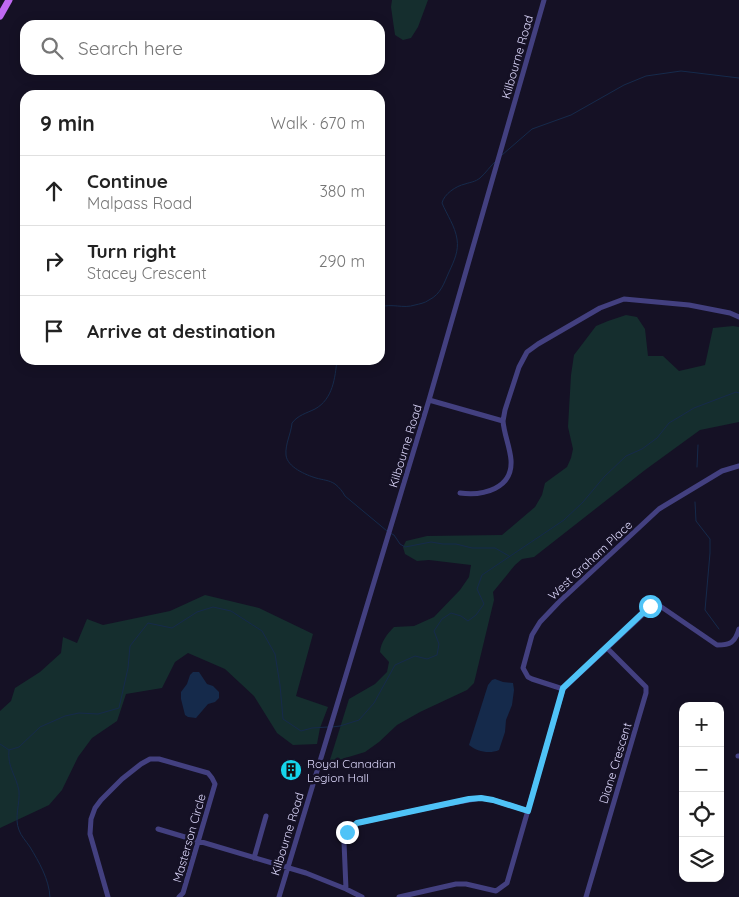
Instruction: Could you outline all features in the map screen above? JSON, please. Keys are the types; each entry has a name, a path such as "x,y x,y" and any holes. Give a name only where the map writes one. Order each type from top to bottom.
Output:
{"main road":[{"path":"0,16 9,0"}],"street":[{"name":"Kilbourne Road","path":"279,897 429,400 544,0"},
{"path":"460,493 478,494 492,490 504,482 510,470 511,459 503,428 505,410 519,367 527,352 538,344 600,308 624,299 689,305 723,311 739,317"},
{"path":"429,400 503,421"},
{"name":"West Graham Place","path":"563,688 528,677 523,668 532,635 540,622 659,509 722,471 739,466"},
{"path":"399,897 456,884 496,890 507,883 563,688 650,606 660,606 716,645 726,645 733,642 739,629"},
{"name":"Diane Crescent","path":"586,897 646,694 646,688 607,648"},
{"name":"Masterson Circle","path":"108,897 90,834 91,818 101,800 122,778 150,759 159,759 208,773 214,784 183,894 179,897"},
{"path":"346,889 344,842 347,832 357,823 481,798 528,811"},
{"path":"254,858 266,816"},
{"path":"158,829 306,873 362,897"}],"green space":[{"path":"392,0 428,0 418,27 411,38 403,40 395,35 391,7"},
{"path":"626,315 637,317 645,329 648,356 663,356 679,371 705,365 713,328 739,327 739,422 700,430 645,470 534,557 522,559 493,592 494,600 474,683 467,690 397,725 365,752 329,763 349,699 375,684 387,672 389,662 380,652 387,635 394,627 414,626 434,617 460,590 469,577 471,565 429,560 417,561 405,554 403,547 406,541 427,536 502,535 535,507 542,495 545,483 567,467 571,458 573,449 568,427 574,355 596,326"},
{"path":"205,595 259,608 313,634 296,696 328,707 320,728 317,744 293,745 277,733 254,696 225,669 188,653 175,662 162,688 126,694 117,721 92,738 78,757 62,790 49,805 0,828 0,711 11,701 15,688 40,672 61,653 63,637 77,643 87,619 103,625 170,611"}],"water":[{"path":"193,672 199,672 207,684 213,686 219,692 219,698 215,702 208,704 196,718 185,715 181,699 181,692"},
{"path":"495,679 513,683 512,705 506,720 505,732 499,750 484,752 469,745 488,685"}],"waterway":[{"path":"502,155 532,129 571,115 624,85 646,76 681,71 739,78"},
{"path":"385,306 420,304 433,298 439,291 453,264 457,248 456,234 442,203 443,200 454,189 480,178 496,161"},
{"path":"336,365 332,387 326,400 292,423 286,447 287,459 293,467 302,473 335,484 345,496 387,531"},
{"path":"332,727 359,720 374,703 395,665 415,656 427,659 437,655 439,644 434,631 442,619 451,613 461,616 468,621 476,615 484,604 477,589 482,575 564,520 626,456 642,449 657,438 669,423 694,408 736,392 739,393"},
{"path":"697,467 698,445"},
{"path":"695,502 696,521 710,539 705,610 719,629"},
{"path":"390,533 405,547 431,542 456,544 472,548 495,548 509,556"},
{"path":"0,744 9,750 19,747 40,727 65,716 79,713 98,714 119,708 128,668 130,646 148,623 172,628 197,612 213,607 231,611 262,631 275,654 283,719 301,731 328,727"},
{"path":"9,750 10,766 19,791 18,825 21,834 43,871 50,897"}],"place":[{"name":"Royal Canadian Legion Hall","path":"291,770"}],"route":[{"path":"347,832 357,823 469,799 493,800 528,811 563,688 650,606"}]}
